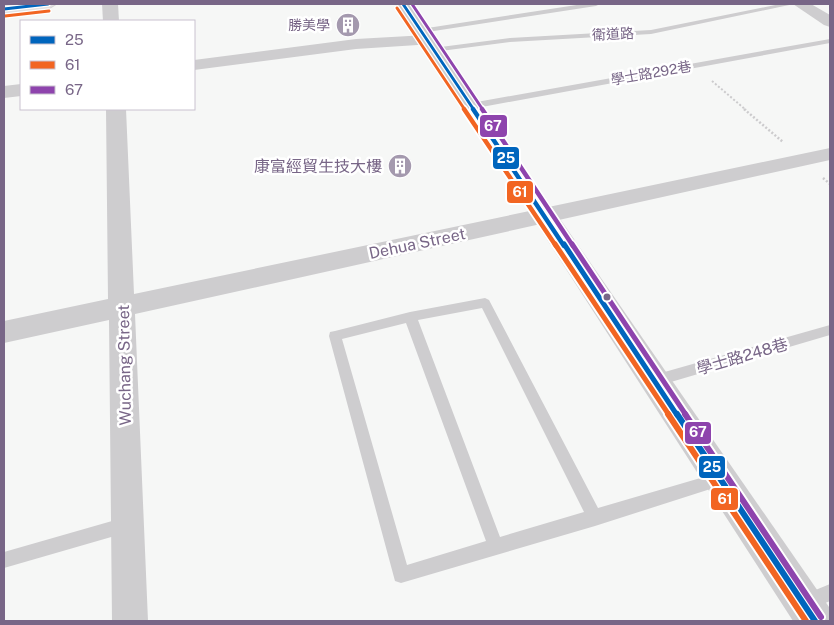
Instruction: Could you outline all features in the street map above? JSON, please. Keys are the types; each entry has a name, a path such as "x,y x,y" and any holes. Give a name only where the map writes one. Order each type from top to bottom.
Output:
{"main road":[{"path":"4,9 48,4"}],"street":[{"path":"110,4 111,20"},
{"path":"403,4 809,612"},
{"path":"801,4 830,22"},
{"name":"衛道路","path":"195,65 356,44 427,40"},
{"path":"4,92 20,90"},
{"name":"Wuchang Street","path":"116,110 123,306 130,621"},
{"name":"Dehua Street","path":"4,332 830,154"}],"lane":[{"path":"427,40 596,4"},
{"name":"衛道路","path":"427,40 510,40 651,32 790,4"},
{"name":"學士路292巷","path":"471,106 830,41"},
{"path":"595,518 485,303 410,317 335,336 401,575 595,518 721,479"},
{"path":"410,317 496,547"},
{"name":"學士路248巷","path":"654,382 830,330"},
{"path":"4,560 128,524"},
{"path":"809,612 830,592"}],"path":[{"path":"694,65 803,160"}],"transit line":[{"name":"25","path":"4,9 48,4"},
{"name":"25","path":"403,4 815,621"},
{"name":"67","path":"412,4 821,617"},
{"name":"61","path":"397,8 806,621"},
{"name":"61","path":"5,16 49,11"}],"place":[{"name":"勝美學","path":"348,25"},
{"name":"康富經貿生技大樓","path":"400,166"}]}
